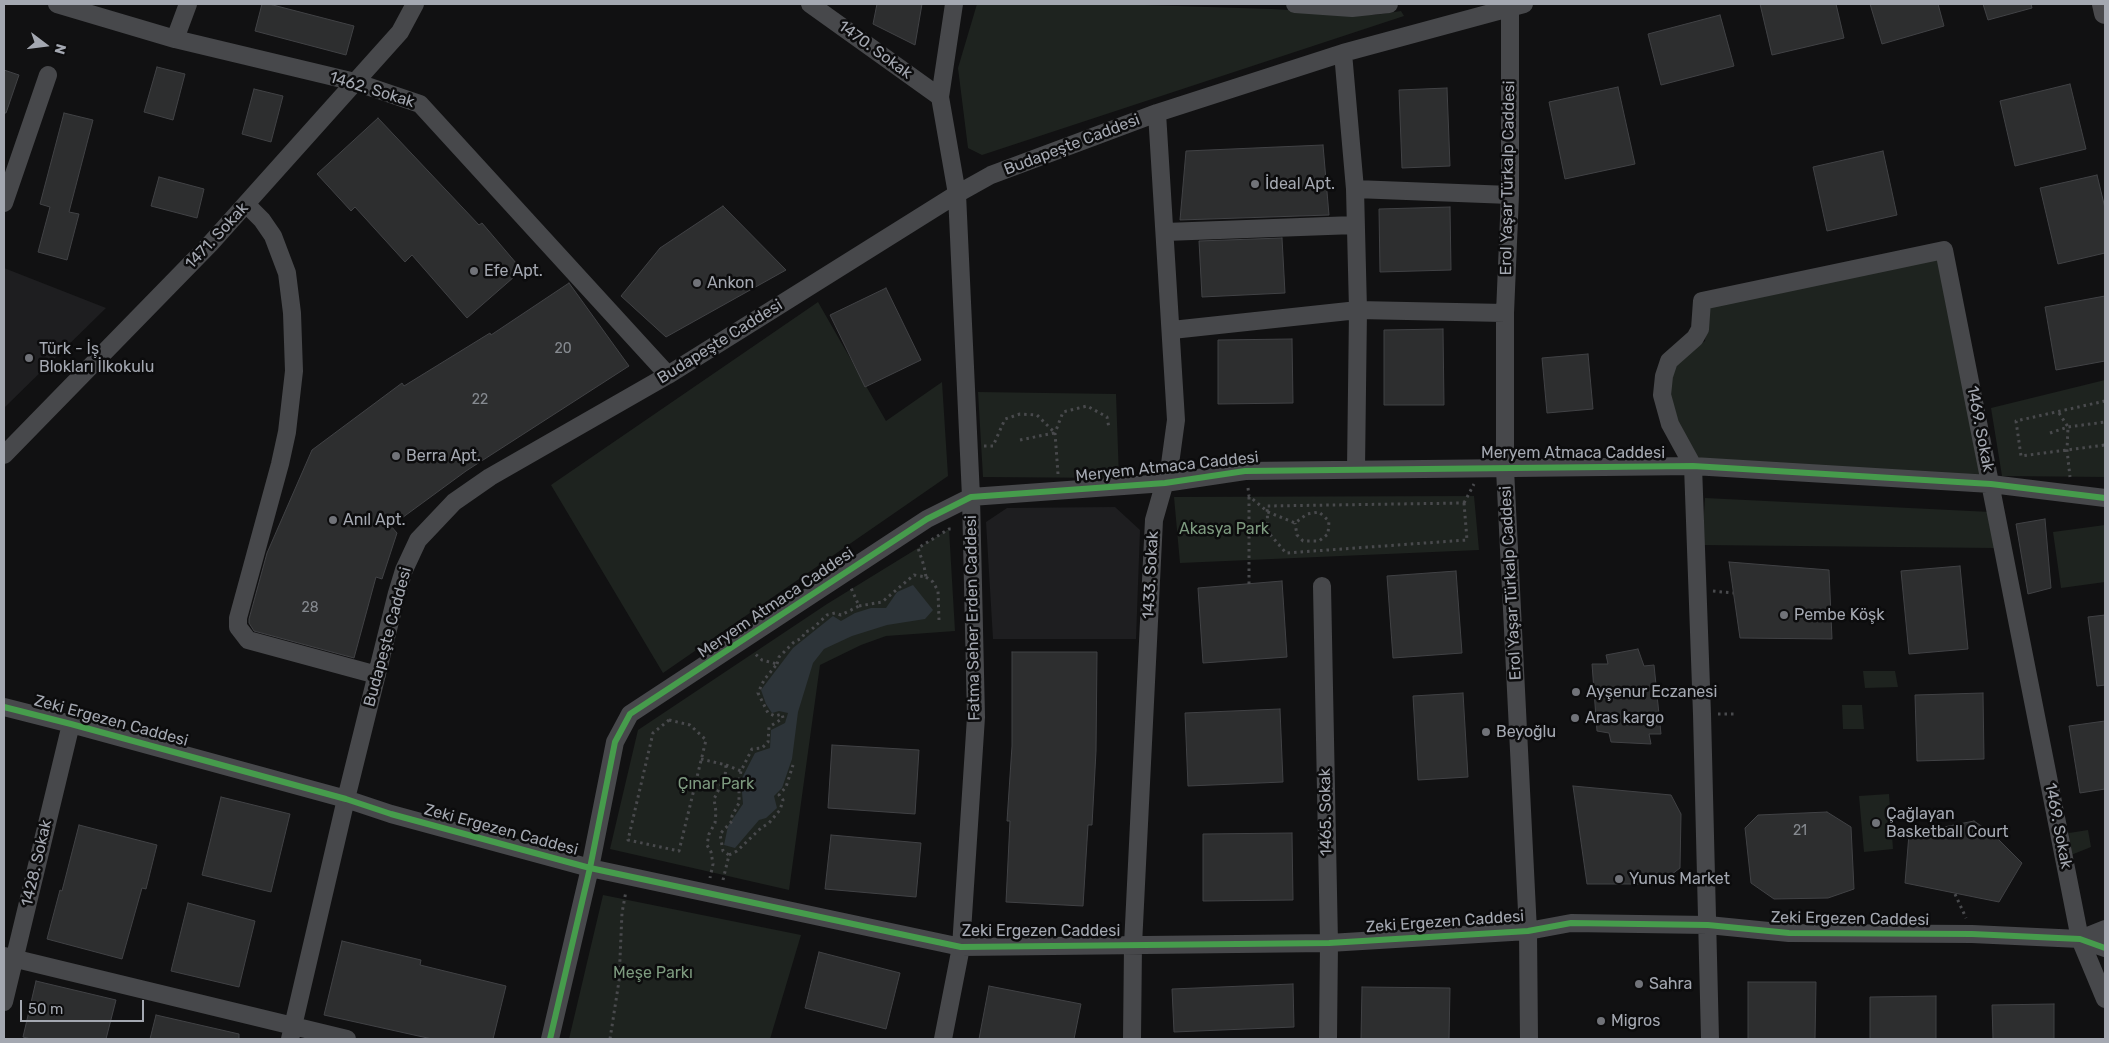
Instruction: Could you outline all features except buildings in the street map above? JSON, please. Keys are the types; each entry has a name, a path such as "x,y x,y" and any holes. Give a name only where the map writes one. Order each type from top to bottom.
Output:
{"main road":[{"path":"2103,4 2105,13"}],"street":[{"name":"1462. Sokak","path":"57,4 175,39 354,82 420,104 668,375"},
{"path":"175,39 188,4"},
{"name":"1471. Sokak","path":"4,455 204,251 400,32 415,4"},
{"name":"1470. Sokak","path":"810,4 940,97"},
{"name":"Fatma Seher Erden Caddesi","path":"943,1039 961,947 976,744 971,497 957,194 940,97 954,4"},
{"path":"1295,4 1352,8 1389,4"},
{"name":"Budapeşte Caddesi","path":"292,1032 346,799 404,570 418,540 454,502 490,478 668,375 957,194 991,176 1158,113 1343,54 1471,10 1517,5"},
{"name":"Erol Yaşar Türkalp Caddesi","path":"1517,5 1505,313 1505,469 1528,931 1528,1039"},
{"path":"1343,54 1355,189 1358,310 1356,469"},
{"path":"4,203 48,75"},
{"name":"1433. Sokak","path":"1132,1039 1133,945 1154,520 1174,443 1176,420 1158,113"},
{"path":"1355,189 1510,195"},
{"path":"246,204 262,220 273,236 287,273 292,313 294,371 292,400 284,448 238,618 238,628 248,640 377,675"},
{"path":"1165,232 1355,225"},
{"name":"1469. Sokak","path":"1693,466 1670,424 1662,395 1664,376 1669,361 1695,338 1700,329 1702,301 1944,250 2080,939 2105,999"},
{"path":"1172,330 1358,310 1505,313"},
{"path":"1693,466 1710,1039"},
{"name":"Meryem Atmaca Caddesi","path":"550,1039 590,868 615,742 630,714 927,519 971,497 1165,483 1245,471 1693,466 1991,484 2105,498"},
{"name":"1465. Sokak","path":"1322,586 1329,943 1328,1039"},
{"name":"Zeki Ergezen Caddesi","path":"4,707 346,799 391,814 590,868 961,947 1329,943 1528,931 1571,923 1708,925 1789,933 1972,934 2080,939 2105,948"},
{"name":"1428. Sokak","path":"4,1002 9,957 71,724"},
{"name":"Zeki Ergezen Caddesi","path":"2080,939 2105,929"},
{"path":"9,957 292,1032 347,1039"}],"path":[{"path":"2105,401 2059,413 2016,421 2021,456 2105,445"},
{"path":"1058,478 1055,433 1063,412 1087,406 1107,417 1109,428"},
{"path":"2059,413 2068,427 2067,450 2069,460"},
{"path":"968,444 993,446 1005,419 1020,414 1037,415 1055,433"},
{"path":"2050,433 2068,427 2105,422"},
{"path":"1020,440 1055,433"},
{"path":"1245,471 1249,496 1249,584"},
{"path":"1249,496 1268,512 1295,523"},
{"path":"1464,503 1467,540 1286,552 1268,532 1268,512 1267,506 1464,503"},
{"path":"1319,512 1329,521 1328,534 1319,541 1303,541 1297,535 1295,523 1307,514 1319,512"},
{"path":"926,577 918,548 949,529 953,529"},
{"path":"844,575 859,606"},
{"path":"729,855 723,850 720,834 732,821 732,816 739,803 741,771 752,749 762,748 768,742 769,727 783,718 782,714 775,716 768,713 758,692 764,680 777,664 779,657 827,614 835,613 841,615 859,606 882,602 914,575 926,577 933,582 938,591 939,620"},
{"path":"745,639 754,653 762,660 777,664"},
{"path":"670,720 690,725 706,740 702,759 679,851 628,840 653,733 670,720"},
{"path":"702,759 741,771"},
{"path":"712,894 713,864 711,852 707,845 709,834 715,823 714,799 725,777 726,765"},
{"path":"712,894 729,855 737,851 754,834 769,823 780,810 783,800 779,795 786,787 794,765"},
{"path":"610,1039 620,981 622,914 629,876"},
{"path":"1955,894 1972,934"}],"shaded area":[{"name":"Türk - İş Blokları İlkokulu","path":"4,268 106,308 4,408"},
{"path":"1115,507 1140,530 1136,639 993,639 986,522 1007,508"},
{"path":"913,585 933,610 925,619 887,625 852,636 824,649 813,663 798,712 792,759 782,788 774,796 777,808 766,818 759,820 735,848 724,845 728,826 743,804 741,780 755,753 770,748 771,730 785,723 788,713 779,711 772,713 766,704 761,690 793,648 833,616 841,621 855,613 871,608 886,608 897,592"}],"green space":[{"path":"977,4 1113,4 1272,9 1375,15 1401,11 1404,16 982,155 968,148 958,68"},
{"path":"1938,256 1983,478 1696,459 1677,420 1668,394 1676,363 1705,341 1708,306"},
{"path":"818,302 886,421 942,382 948,476 663,673 551,485"},
{"path":"2105,380 2105,477 2002,476 1991,408"},
{"path":"978,392 1116,394 1119,478 983,477"},
{"name":"Akasya Park","path":"1474,496 1479,550 1180,563 1174,497"},
{"path":"1705,498 1991,512 1995,548 1702,545"},
{"path":"2105,525 2105,582 2061,588 2053,532"},
{"name":"Çınar Park","path":"949,529 955,631 886,636 861,645 820,665 789,890 610,849 638,730 827,604"},
{"path":"1863,671 1895,671 1898,687 1865,688"},
{"path":"1842,705 1862,705 1864,729 1843,729"},
{"name":"Çağlayan Basketball Court","path":"1889,794 1893,849 1864,852 1859,796"},
{"path":"2088,830 2091,847 2071,855 2069,833"},
{"name":"Meşe Parkı","path":"603,895 801,935 770,1039 569,1039"}],"cycle path":[{"path":"550,1039 590,868 615,742 630,714 927,519 971,497 1165,483 1245,471 1693,466 1991,484 2105,498"},
{"path":"4,707 346,799 391,814 590,868 961,947 1329,943 1528,931 1571,923 1708,925 1789,933 1972,934 2080,939 2105,948"}],"place":[{"name":"İdeal Apt.","path":"1255,184"},
{"name":"Efe Apt.","path":"474,271"},
{"name":"Ankon","path":"697,283"},
{"name":"Türk - İş Blokları İlkokulu","path":"29,358"},
{"name":"Berra Apt.","path":"396,456"},
{"name":"Anıl Apt.","path":"333,520"},
{"name":"Pembe Köşk","path":"1784,615"},
{"name":"Ayşenur Eczanesi","path":"1576,692"},
{"name":"Aras kargo","path":"1575,718"},
{"name":"Beyoğlu","path":"1486,732"},
{"name":"Çağlayan Basketball Court","path":"1876,823"},
{"name":"Yunus Market","path":"1619,879"},
{"name":"Sahra","path":"1639,984"},
{"name":"Migros","path":"1601,1021"}]}
